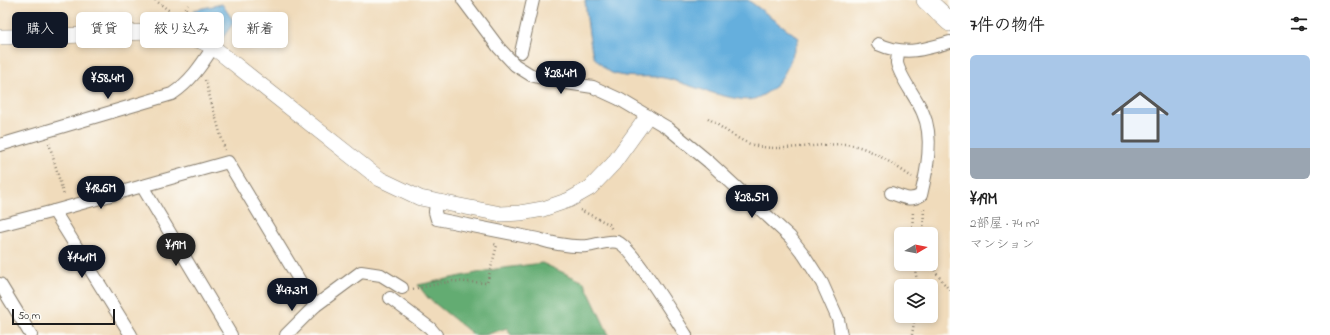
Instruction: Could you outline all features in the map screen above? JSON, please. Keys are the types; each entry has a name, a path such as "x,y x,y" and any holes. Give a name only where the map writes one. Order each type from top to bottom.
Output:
{"main road":[{"path":"926,0 950,22"}],"street":[{"path":"464,0 500,48 515,65 531,75 553,82 592,87 632,106 647,117 668,128 709,162 790,237 804,254 822,283 838,319 840,335"},
{"path":"521,52 533,0"},
{"path":"0,37 140,33"},
{"path":"878,44 898,51 911,51 950,42"},
{"path":"0,145 172,94 186,84 199,69 212,48"},
{"path":"214,48 380,179 403,192 436,202 501,214 520,213 543,209 563,202 590,188 613,164 647,117"},
{"path":"891,193 909,200 920,193 926,173 927,153 924,114 897,64 898,51"},
{"path":"0,224 67,208 228,162 315,306"},
{"path":"142,186 231,335"},
{"path":"436,202 435,212 437,219 538,238 553,244 586,246 616,241 622,244 637,261 686,335"},
{"path":"54,211 131,335"},
{"path":"286,335 315,306 361,272 382,275 402,288"},
{"path":"0,284 30,335"},
{"path":"390,298 430,328 436,335"}],"path":[{"path":"154,0 171,12"},
{"path":"199,69 206,82 228,162"},
{"path":"708,118 727,132 749,144 760,147 802,147 845,144 869,151 920,193 924,205 923,227"},
{"path":"46,131 67,208"},
{"path":"913,227 920,193"},
{"path":"563,202 609,224"},
{"path":"402,288 418,289 453,281 487,283 497,245 483,238 484,228"},
{"path":"936,271 950,291"},
{"path":"912,335 914,323"}],"green space":[{"path":"542,263 584,282 609,335 511,335 507,328 485,335 474,335 428,298 418,285 496,269"}],"water":[{"path":"585,0 748,0 799,38 784,74 772,89 754,99 737,99 712,93 669,79 626,76 610,72 594,57 588,30"},
{"path":"222,4 232,19 232,25 224,36 224,12 193,12 194,10"}]}
